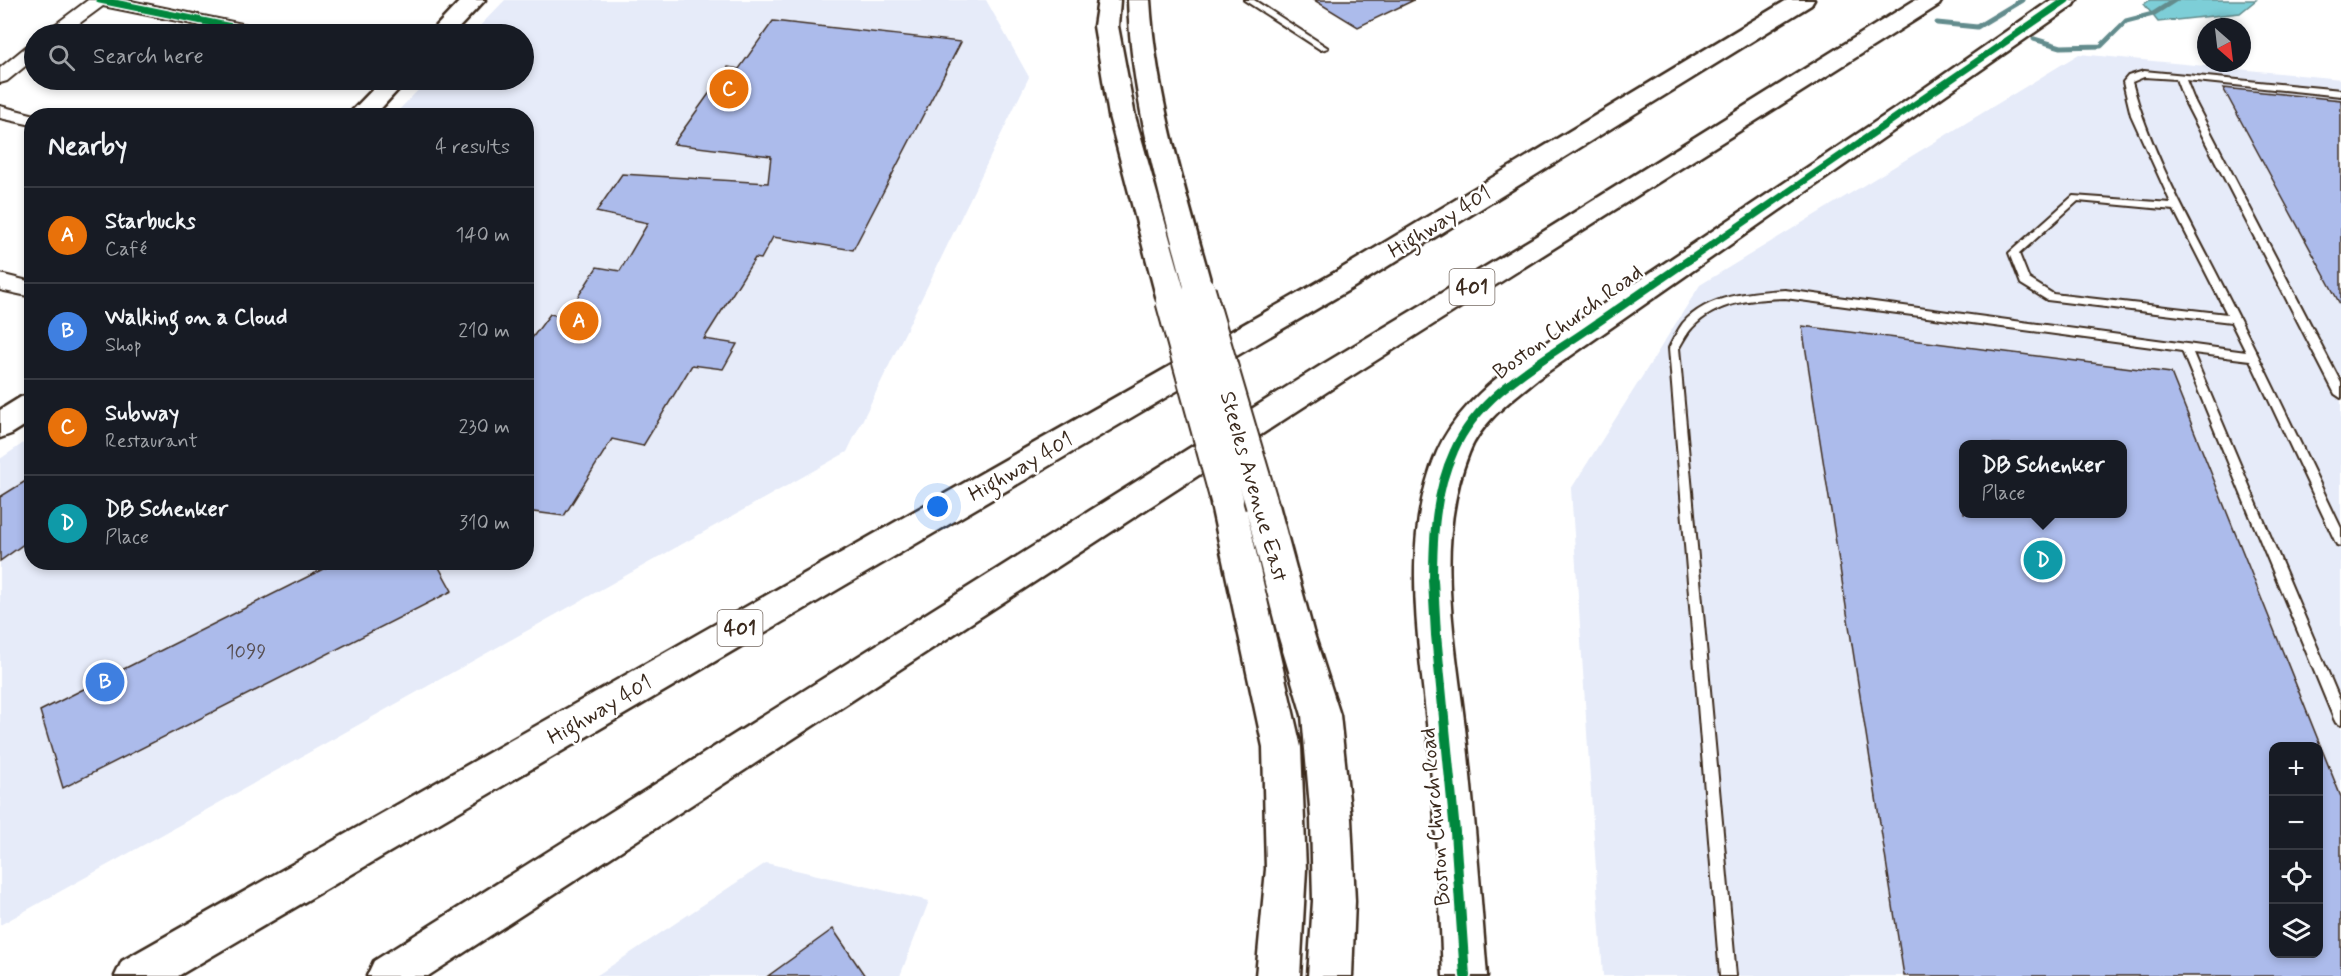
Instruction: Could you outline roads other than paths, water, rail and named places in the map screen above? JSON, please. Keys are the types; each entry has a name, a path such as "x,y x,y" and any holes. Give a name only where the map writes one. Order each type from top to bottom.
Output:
{"main road":[{"path":"450,24 474,0"},
{"name":"Steeles Avenue East","path":"1109,0 1107,26 1122,116 1262,505 1295,631 1321,715 1331,819 1334,901 1330,976"},
{"name":"Steeles Avenue East","path":"1139,0 1139,33 1185,295 1227,500 1282,747 1286,869 1278,976"},
{"name":"Highway 401","path":"137,976 1334,286 1803,0"},
{"name":"401","path":"389,976 1331,374 1548,241 1931,0"},
{"name":"Boston Church Road","path":"1466,976 1454,807 1431,561 1442,480 1453,451 1469,425 1490,400 1525,372 1902,115 2066,0"},
{"path":"367,108 385,90"},
{"path":"0,426 24,410"}],"street":[{"path":"68,24 100,0 217,24"},
{"path":"0,77 24,58"},
{"path":"0,112 24,117"},
{"path":"0,282 24,288"}],"lane":[{"path":"1248,0 1324,48"},
{"path":"2341,93 2139,74 2130,77 2127,82 2136,115 2178,207 2254,357 2341,541"},
{"path":"2180,77 2189,100 2341,394"},
{"path":"2178,207 2076,198 2014,253 2025,281 2051,297 2234,319"},
{"path":"1728,976 1674,348 1689,324 1715,307 1747,295 1785,294 2254,357"},
{"path":"2186,348 2341,719"}],"water":[{"path":"2150,0 2256,0 2240,13 2158,22 2144,4"}],"waterway":[{"path":"1937,23 1977,27 2022,0"},
{"path":"2034,39 2061,47 2101,46 2126,21 2153,14 2175,0"}],"place":[{"name":"Subway","path":"729,89"},
{"name":"Starbucks","path":"579,321"},
{"name":"DB Schenker","path":"2043,560"},
{"name":"Walking on a Cloud","path":"105,682"}]}
